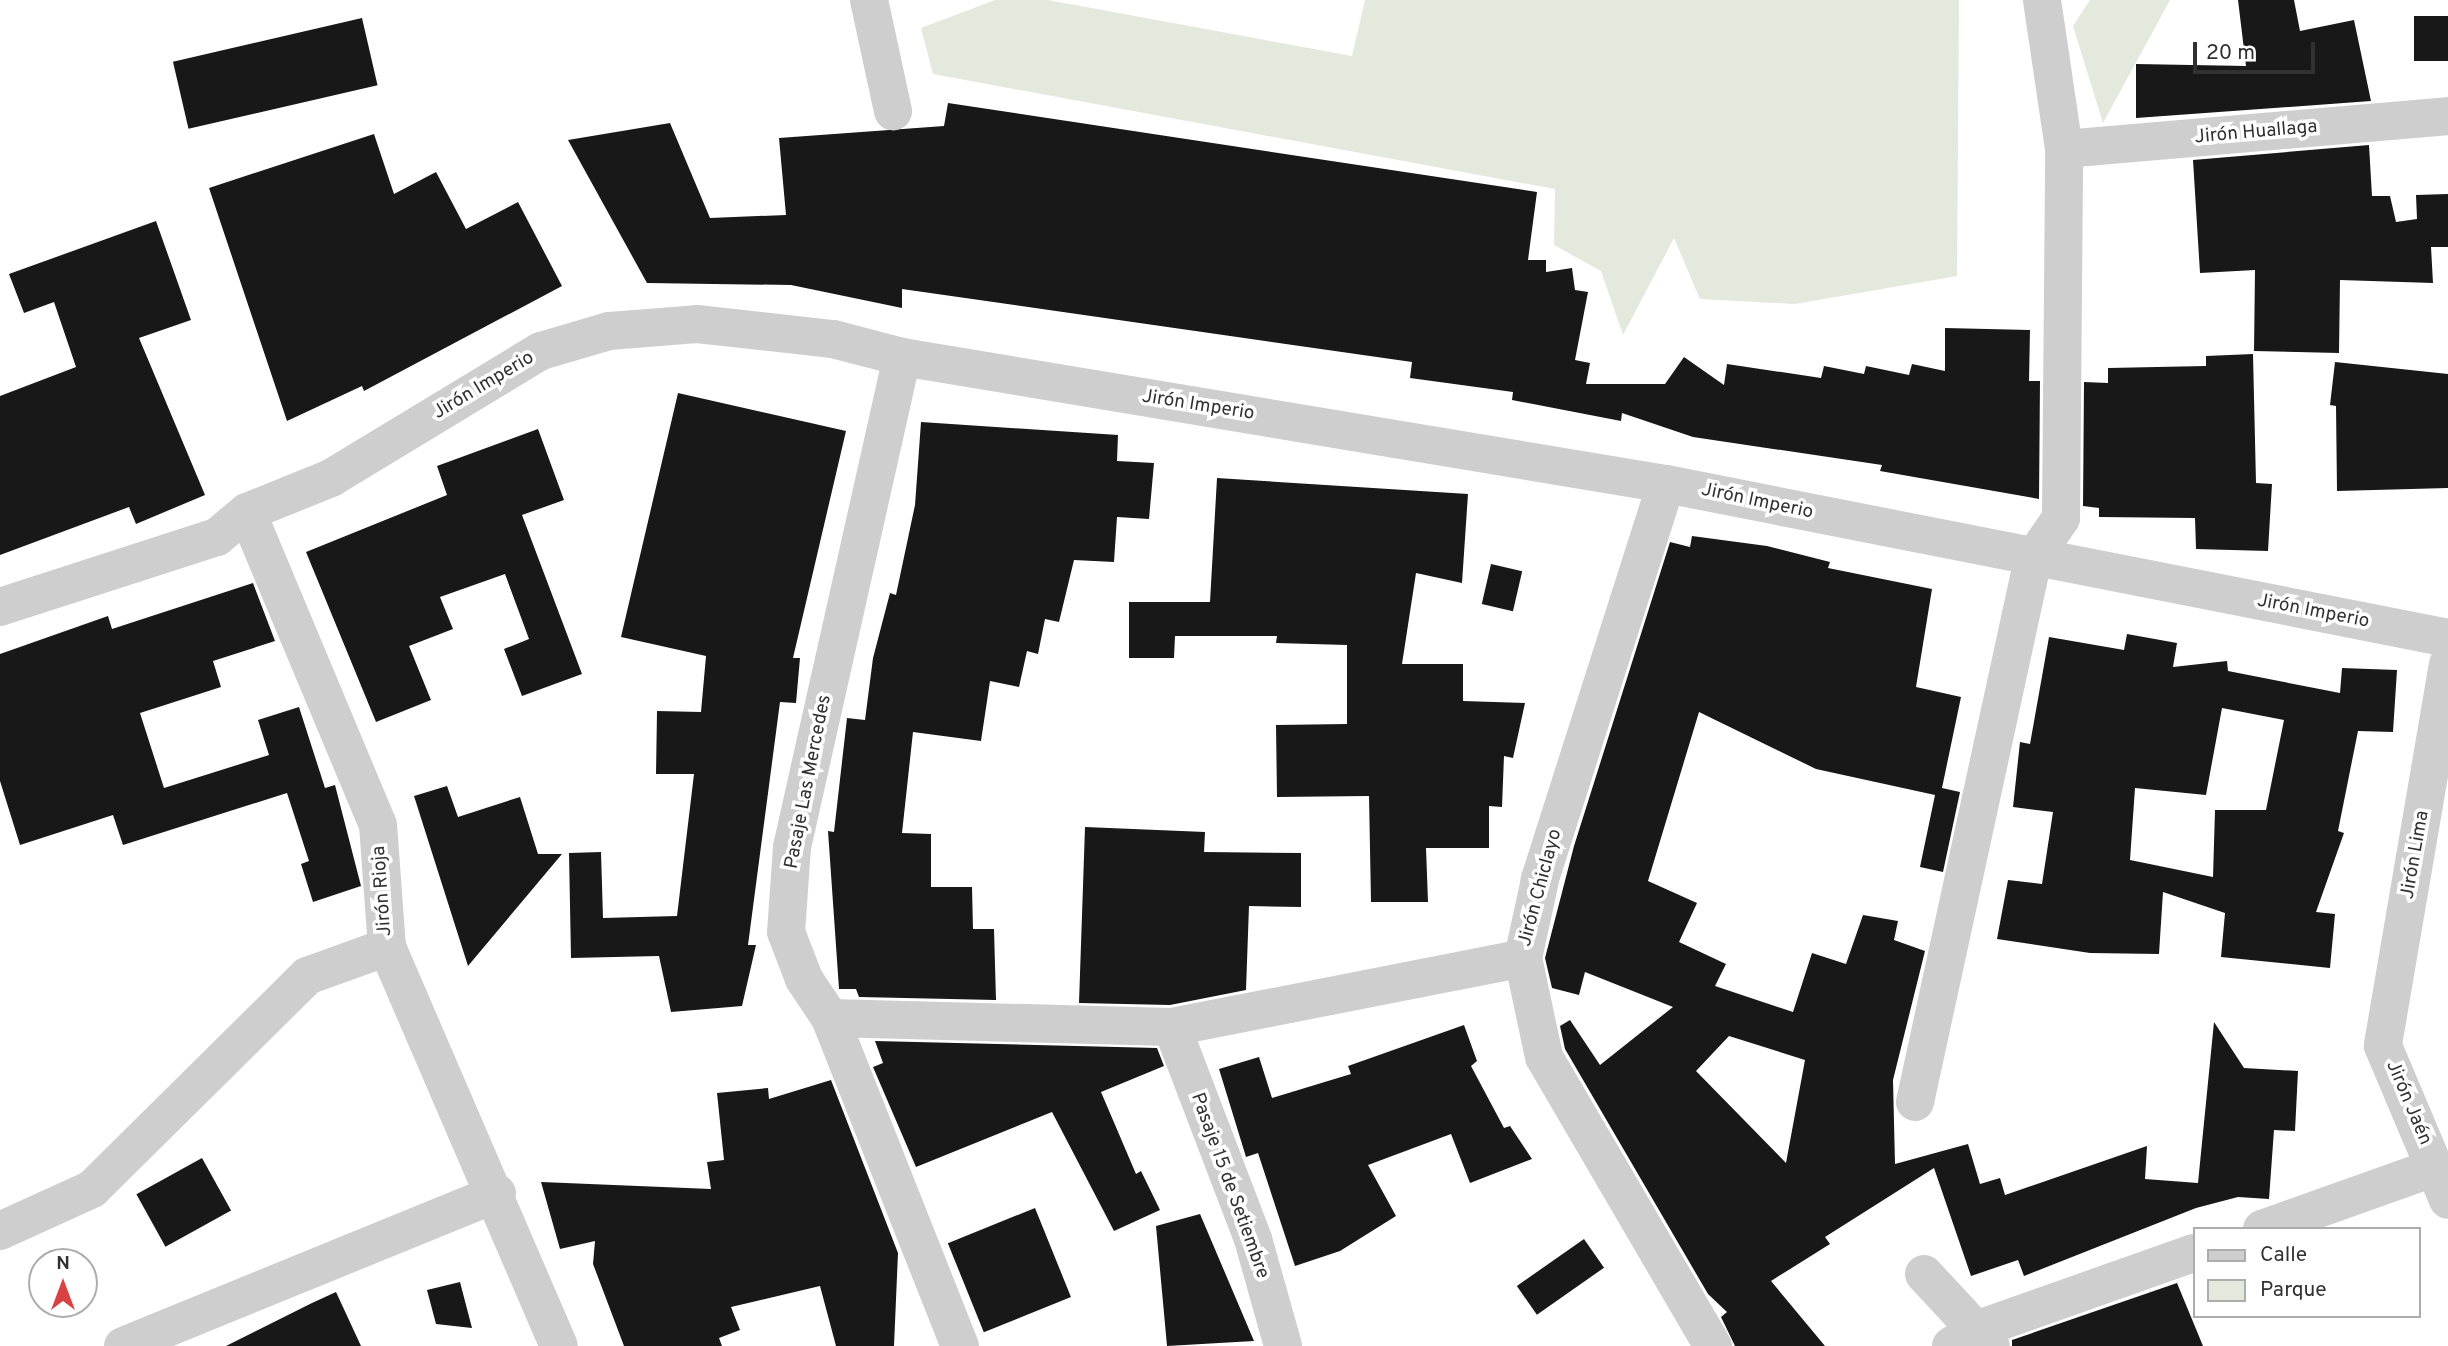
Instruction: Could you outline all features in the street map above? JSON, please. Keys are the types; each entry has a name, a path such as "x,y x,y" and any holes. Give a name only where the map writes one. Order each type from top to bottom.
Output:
{"street":[{"path":"869,0 893,111"},
{"path":"1915,1102 2033,559 2061,518 2064,149 2042,0"},
{"name":"Jirón Huallaga","path":"2064,149 2448,116"},
{"name":"Jirón Imperio","path":"0,607 217,537 247,512 331,478 541,351 610,331 696,324 833,339 902,357 1666,484 2033,559 2448,638"},
{"name":"Pasaje Las Mercedes","path":"902,357 792,847 786,932 804,979 830,1017 960,1346"},
{"name":"Jirón Chiclayo","path":"1666,484 1540,880 1523,958 1544,1057 1713,1346"},
{"name":"Jirón Rioja","path":"247,512 378,825 387,947 497,1193 559,1346"},
{"name":"Jirón Lima","path":"2383,1046 2448,664"},
{"path":"0,1231 92,1189 307,976 387,947"},
{"path":"830,1017 1172,1027 1523,958"},
{"name":"Pasaje 15 de Setiembre","path":"1172,1027 1253,1239 1283,1346"},
{"name":"Jirón Jaén","path":"2383,1046 2442,1184"},
{"path":"2270,1227 2442,1184"},
{"path":"122,1346 497,1193"},
{"path":"1924,1274 1973,1340 2192,1253"}],"green space":[{"path":"995,0 1048,0 1352,56 1365,0 1959,0 1957,276 1795,304 1700,299 1674,238 1623,335 1601,271 1554,245 1555,189 933,74 921,28"},
{"path":"2090,0 2170,0 2103,123 2073,26"}],"building":[{"path":"2238,0 2294,0 2300,31 2354,20 2371,101 2136,118 2136,64 2246,66"},
{"path":"2414,16 2448,16 2448,61 2414,61"},
{"path":"362,18 378,85 188,129 173,62"},
{"path":"948,103 1537,192 1528,260 1546,260 1546,272 1572,268 1575,290 1588,292 1575,360 1590,363 1586,384 1665,384 1684,357 1724,385 1727,364 1821,378 1824,366 1864,374 1866,366 1909,375 1912,364 1945,371 1945,328 2030,330 2029,381 2040,381 2039,499 1880,471 1882,465 1693,437 1622,413 1621,421 1512,400 1513,392 1410,378 1412,362 902,289 902,308 791,285 647,283 568,140 670,123 710,218 786,215 779,138 944,126"},
{"path":"374,134 394,194 436,172 466,229 518,202 562,286 364,391 362,386 287,421 209,188"},
{"path":"2369,145 2372,196 2390,196 2396,222 2417,219 2416,195 2448,194 2448,247 2431,247 2433,283 2340,280 2339,353 2254,351 2255,270 2200,273 2193,160"},
{"path":"156,221 191,320 139,338 205,495 136,524 129,507 0,555 0,396 76,367 54,302 24,313 9,274"},
{"path":"2253,354 2256,483 2272,484 2268,551 2196,549 2195,518 2099,517 2099,508 2083,506 2084,382 2108,383 2108,368 2206,366 2206,356"},
{"path":"2335,362 2448,374 2448,488 2337,491 2336,406 2330,405"},
{"path":"678,393 846,431 793,658 800,658 796,703 780,702 748,945 756,945 742,1006 671,1012 659,956 571,958 569,853 601,852 603,918 677,916 694,774 656,774 657,711 701,712 706,656 621,637"},
{"path":"921,422 1118,435 1117,461 1154,463 1149,519 1117,517 1114,562 1074,560 1059,622 1045,619 1038,654 1027,651 1019,687 990,681 981,741 913,732 902,833 931,834 931,887 972,887 973,929 994,929 996,1000 859,997 856,989 839,989 828,831 834,832 847,718 865,720 873,658 890,593 896,595 915,505"},
{"path":"538,429 564,500 522,515 582,674 522,696 504,649 529,639 505,574 440,597 453,629 409,646 431,700 376,722 306,552 447,495 437,466"},
{"path":"1217,478 1468,494 1462,583 1416,573 1402,664 1463,664 1463,701 1525,703 1513,758 1504,756 1502,807 1489,806 1489,848 1426,848 1428,902 1371,902 1369,796 1277,797 1276,725 1347,724 1347,645 1276,643 1277,636 1175,636 1174,658 1129,658 1129,602 1210,602"},
{"path":"1692,536 1767,546 1830,562 1828,568 1932,589 1916,687 1961,697 1942,788 1960,792 1943,872 1920,867 1935,795 1816,769 1699,712 1648,881 1697,903 1679,942 1726,964 1715,986 1793,1012 1812,953 1846,964 1863,915 1898,921 1894,940 1925,951 1893,1080 1895,1164 1968,1144 1980,1184 2000,1178 2005,1195 2147,1146 2145,1179 2198,1183 2214,1022 2244,1068 2298,1071 2295,1131 2274,1130 2269,1199 2238,1197 2196,1208 2024,1276 2018,1260 1971,1276 1934,1168 1825,1237 1830,1244 1771,1281 1825,1346 1735,1346 1721,1317 1727,1312 1708,1294 1565,1049 1560,1026 1570,1020 1600,1065 1673,1007 1585,972 1579,995 1552,988 1545,958 1574,846 1670,542 1690,547","holes":["1729,1036 1805,1060 1786,1163 1696,1071"]},
{"path":"1491,564 1522,571 1513,611 1482,604"},
{"path":"253,583 275,641 213,661 221,687 140,713 164,788 269,755 258,720 299,707 325,788 335,785 361,886 313,902 301,864 309,861 287,793 123,845 113,815 20,845 0,781 0,654 108,616 112,629"},
{"path":"2127,634 2177,643 2173,667 2227,661 2228,671 2340,693 2342,668 2397,670 2393,732 2358,731 2338,831 2344,833 2316,912 2335,914 2330,968 2221,957 2225,913 2163,892 2159,954 2090,953 1997,939 2008,880 2042,884 2053,812 2013,807 2020,742 2030,744 2049,637 2124,650","holes":["2222,708 2284,720 2266,810 2215,810 2213,877 2130,860 2135,788 2206,795"]},
{"path":"447,786 458,817 520,797 538,854 562,854 468,966 414,796"},
{"path":"1085,827 1205,832 1204,852 1301,853 1301,907 1249,906 1246,990 1170,1005 1079,1003"},
{"path":"1464,1025 1477,1061 1471,1066 1504,1128 1510,1126 1532,1159 1470,1183 1451,1134 1368,1165 1396,1216 1340,1251 1295,1266 1258,1153 1246,1157 1219,1069 1259,1057 1272,1098 1351,1074 1348,1066"},
{"path":"875,1041 1157,1048 1164,1066 1101,1092 1136,1174 1141,1171 1160,1210 1114,1231 1052,1112 916,1167 873,1067 883,1063"},
{"path":"831,1080 898,1253 894,1346 836,1346 820,1286 731,1307 740,1330 719,1338 722,1346 624,1346 593,1264 595,1241 560,1249 541,1182 711,1189 707,1162 724,1160 717,1093 768,1088 769,1099"},
{"path":"202,1158 231,1210 165,1247 136,1194"},
{"path":"1035,1208 1071,1297 984,1332 948,1243"},
{"path":"1200,1214 1254,1341 1167,1346 1156,1226"},
{"path":"1584,1239 1604,1268 1537,1315 1517,1286"},
{"path":"460,1282 472,1328 436,1324 427,1290"},
{"path":"2177,1283 2203,1346 2012,1346 2012,1340"},
{"path":"336,1292 361,1346 226,1346 312,1303"}]}
